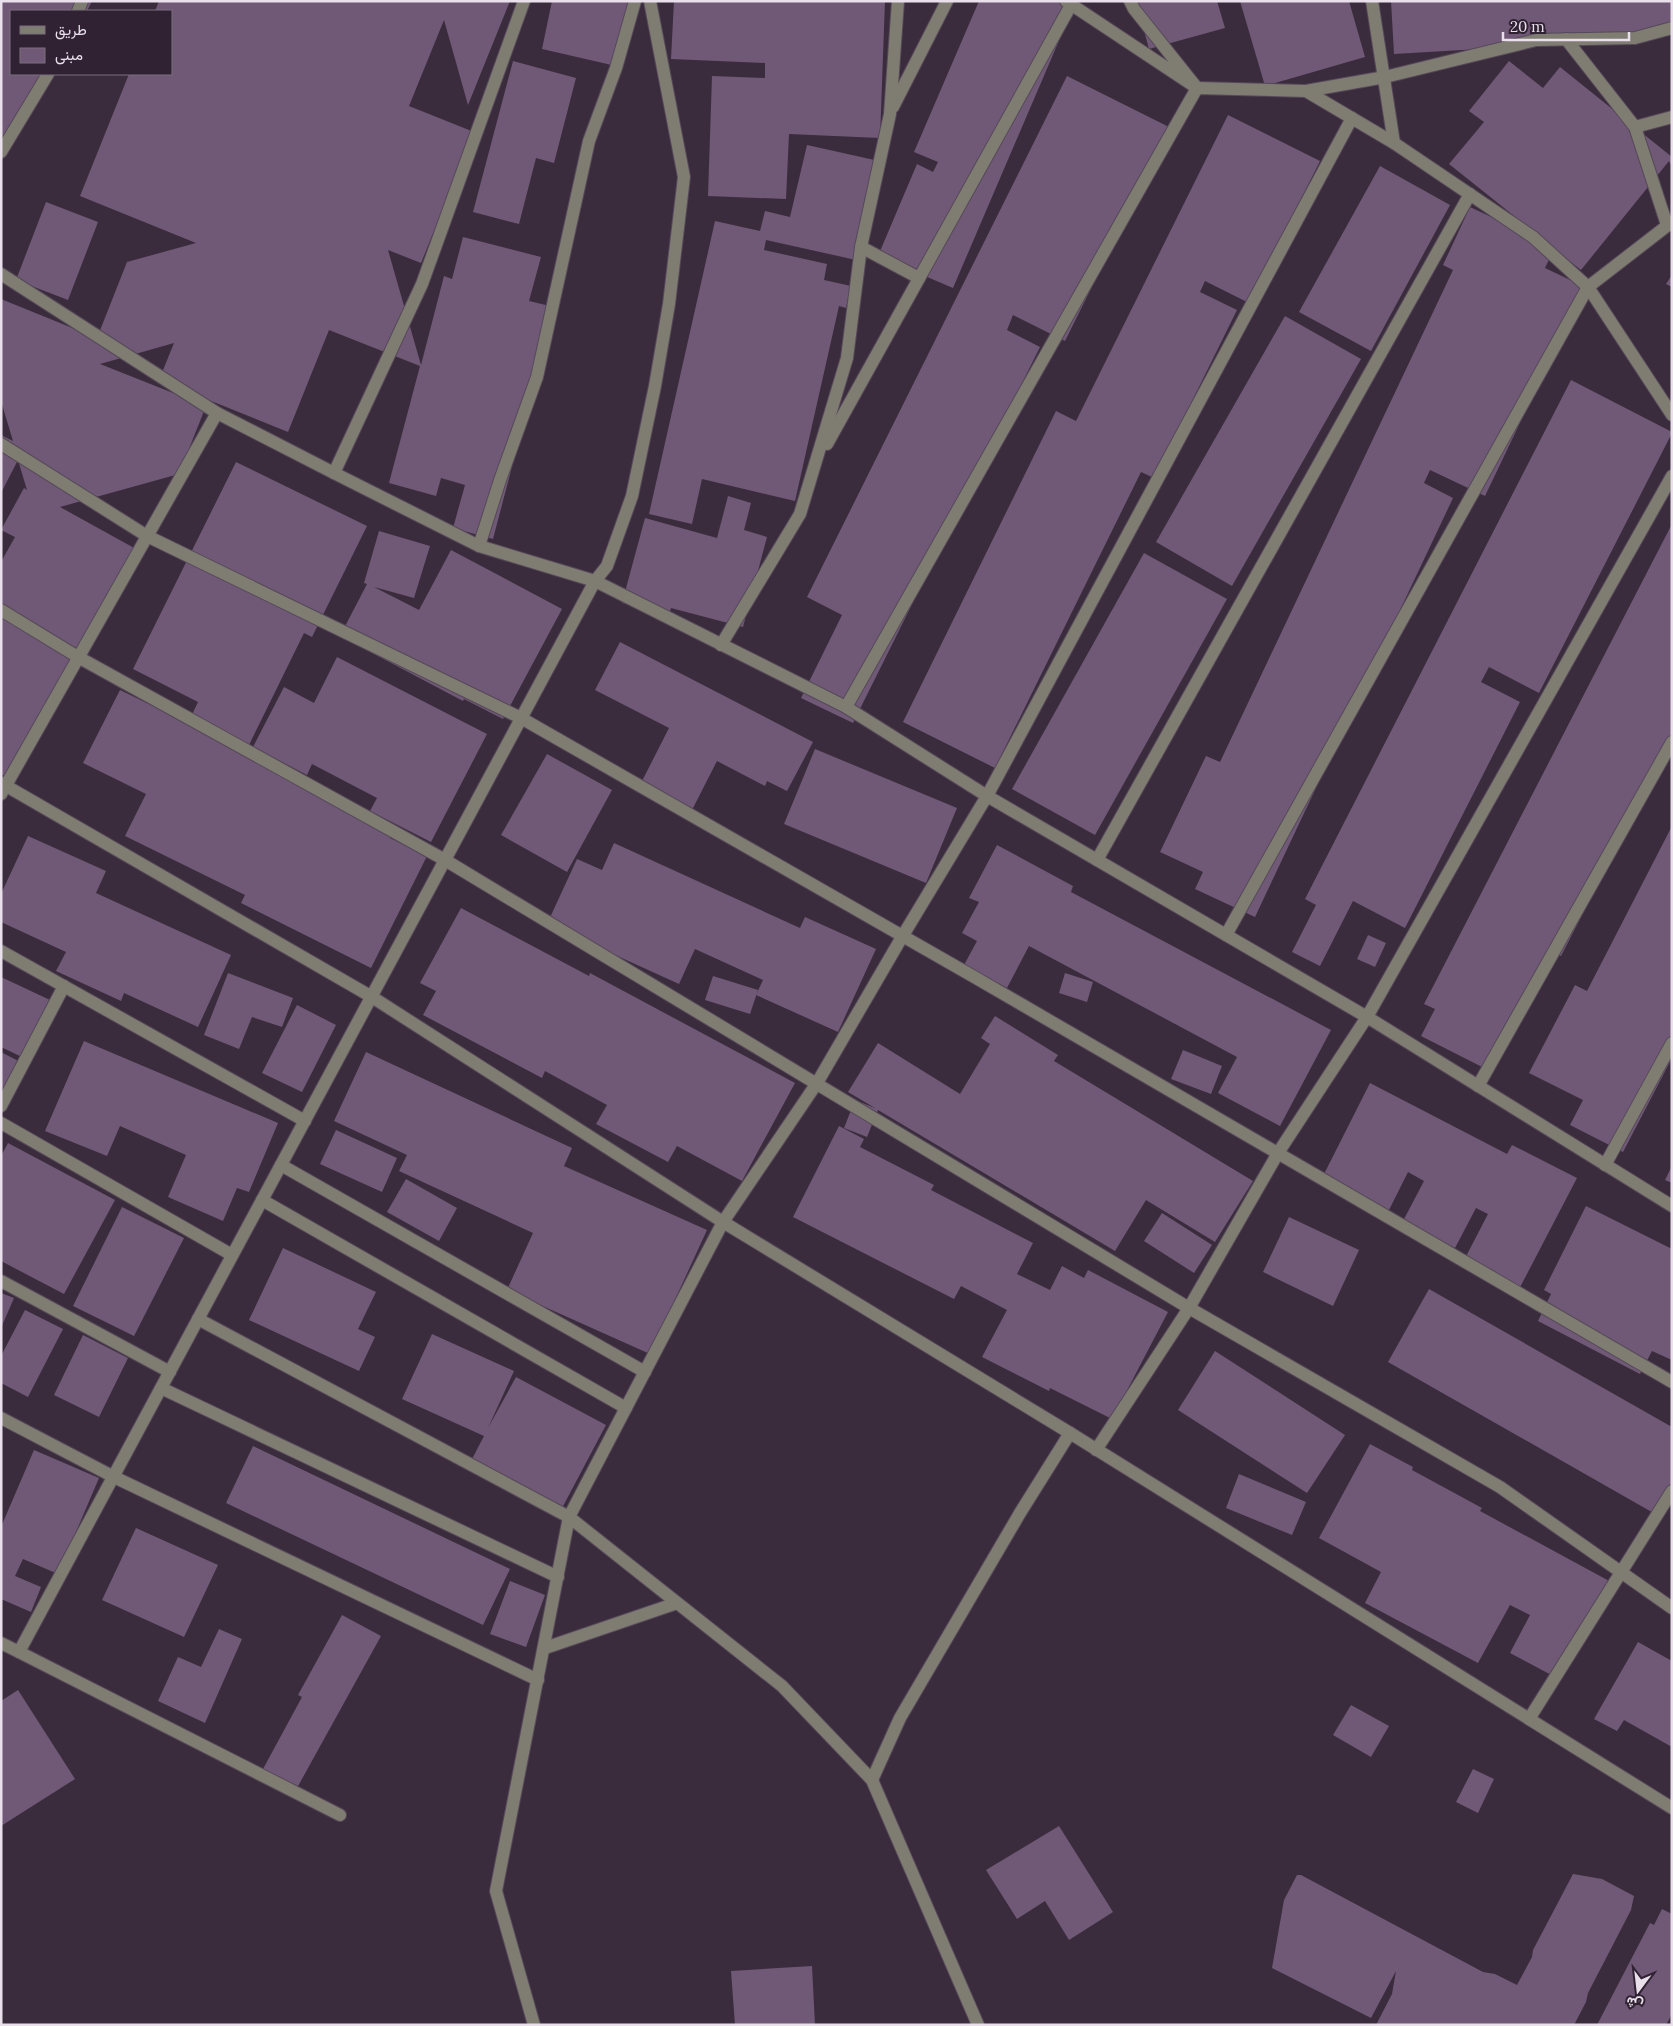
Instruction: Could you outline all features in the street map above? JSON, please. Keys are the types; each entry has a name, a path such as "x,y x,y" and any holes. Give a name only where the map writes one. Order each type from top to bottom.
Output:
{"street":[{"path":"334,473 422,284 524,1"},
{"path":"479,546 500,480 537,377 588,141 616,68 635,1"},
{"path":"19,1652 594,581 607,566 632,496 655,386 669,304 684,176 650,1"},
{"path":"721,645 800,514 847,358 861,247 890,114 898,1"},
{"path":"890,114 947,1"},
{"path":"1130,1 1134,9 1197,88"},
{"path":"1372,1 1394,143"},
{"path":"814,466 1069,3 1197,88 1306,91 1385,77 1536,40 1635,38 1672,28"},
{"path":"1226,935 1588,287 1670,224 1635,127 1566,40"},
{"path":"1,152 47,75"},
{"path":"846,707 1197,88"},
{"path":"1306,91 1394,143 1533,237 1588,287 1672,415"},
{"path":"1635,127 1672,116"},
{"path":"534,2025 496,1891 545,1648 569,1517 723,1222 817,1083 902,937 988,796 1352,118"},
{"path":"1097,860 1470,194"},
{"path":"861,247 919,278"},
{"path":"1,274 217,412 334,473 479,546 594,581 846,707 988,796 1367,1017 1672,1206"},
{"path":"217,412 3,788 372,997 723,1222 1070,1433 1672,1808"},
{"path":"1,444 147,536 521,718 976,978 1672,1382"},
{"path":"1096,1450 1189,1308 1278,1153 1367,1017 1672,476"},
{"path":"1,610 78,658 445,860 1189,1308 1500,1487 1672,1608"},
{"path":"1478,1086 1672,742"},
{"path":"1,951 305,1121"},
{"path":"1,1106 64,986"},
{"path":"1605,1165 1672,1043"},
{"path":"1,1123 232,1255"},
{"path":"281,1165 645,1372"},
{"path":"262,1200 626,1408"},
{"path":"1,1281 170,1372"},
{"path":"198,1319 569,1517 782,1686 872,1780 978,2025"},
{"path":"161,1388 558,1577"},
{"path":"1,1418 114,1477 538,1680"},
{"path":"872,1780 900,1718 1015,1521 1070,1433"},
{"path":"1528,1719 1672,1491"},
{"path":"545,1648 677,1603"},
{"path":"1,1643 340,1815"}],"building":[{"path":"1,1 92,1 88,10 10,10 10,75 50,75 1,162"},
{"path":"159,1 510,1 468,105 444,20 409,106 474,132 421,263 388,250 421,365 444,276 452,279 463,237 541,257 529,301 554,307 493,539 453,528 465,485 441,478 436,496 389,483 420,366 329,330 288,432 159,380 174,343 100,364 206,406 179,474 60,507 136,549 8,778 1,774 1,562 15,537 1,530 24,488 27,490 18,460 1,493 1,435 13,441 1,401 1,299 97,338 127,262 196,243 80,196 129,75 172,75 172,10 155,10"},
{"path":"552,1 630,1 616,66 542,49"},
{"path":"674,1 885,1 880,138 789,134 786,199 708,196 712,76 765,78 765,63 671,59"},
{"path":"979,1 1076,1 953,288 878,256 917,164 933,172 938,162 914,152"},
{"path":"1136,1 1217,1 1225,28 1149,49"},
{"path":"1240,1 1349,1 1365,57 1265,86"},
{"path":"1391,1 1672,1 1672,33 1612,41 1394,54"},
{"path":"513,61 576,78 554,163 536,158 519,224 473,212"},
{"path":"1509,61 1543,88 1560,67 1672,157 1672,167 1669,161 1581,270 1554,249 1545,268 1585,287 1485,496 1430,470 1424,483 1453,498 1255,917 1195,889 1203,872 1160,852 1206,756 1220,762 1453,270 1443,265 1470,207 1549,244 1449,164 1484,122 1469,111"},
{"path":"1067,76 1171,128 1065,341 1013,315 1007,330 1040,347 853,723 801,698 842,615 807,597"},
{"path":"1228,115 1320,161 1249,303 1205,281 1200,292 1237,310 1154,478 1141,472 995,768 903,722 1056,411 1076,421"},
{"path":"807,145 879,161 856,260 766,240 764,250 827,264 824,280 851,286 846,308 839,306 795,501 702,479 692,524 649,514 715,221 760,231 765,211 790,217"},
{"path":"1380,166 1450,205 1371,351 1299,312"},
{"path":"46,202 98,222 68,300 16,280"},
{"path":"1672,275 1672,287 1666,284"},
{"path":"1285,316 1361,359 1232,586 1156,542"},
{"path":"1571,380 1672,433 1539,693 1489,667 1481,682 1520,702 1405,928 1353,901 1320,966 1292,952 1316,905 1305,899"},
{"path":"236,462 367,526 312,637 304,633 245,753 396,827 390,838 427,856 371,968 241,903 245,895 125,836 146,794 83,763 120,690 188,723 198,702 133,669"},
{"path":"728,496 751,503 744,530 767,537 743,627 671,608 669,615 622,603 645,518 717,538"},
{"path":"1672,524 1672,741 1561,956 1552,951 1490,1071 1421,1036 1435,1009 1424,1004"},
{"path":"379,531 430,546 414,598 374,587 419,610 451,550 562,609 503,719 464,699 463,701 340,636 367,584 364,583"},
{"path":"1144,553 1227,599 1095,835 1012,789"},
{"path":"620,642 813,742 787,791 767,781 765,786 717,761 692,810 641,783 669,728 595,690"},
{"path":"337,657 487,734 431,842 370,811 377,798 312,764 307,775 253,747 284,687 314,703"},
{"path":"815,749 957,808 926,883 784,824"},
{"path":"547,754 612,790 567,872 501,835"},
{"path":"1672,826 1672,1058 1623,1152 1570,1125 1583,1100 1529,1073 1575,985 1587,991"},
{"path":"28,836 106,871 96,893 231,955 198,1027 124,993 121,1001 56,971 66,952 1,922 1,894"},
{"path":"614,843 800,928 805,917 876,949 838,1032 756,995 763,980 695,949 679,984 547,924 577,859 602,870"},
{"path":"997,845 1073,886 1071,892 1331,1030 1280,1126 1218,1093 1237,1057 1029,946 1007,988 964,965 977,941 962,933 979,902 969,898"},
{"path":"461,908 589,976 590,973 795,1083 742,1181 677,1146 668,1162 596,1124 607,1105 545,1071 542,1078 423,1015 436,991 420,983"},
{"path":"1368,935 1386,943 1375,967 1357,959"},
{"path":"228,973 293,998 282,1027 252,1017 239,1049 204,1035"},
{"path":"1065,973 1093,982 1087,1002 1059,993"},
{"path":"713,976 758,990 750,1014 705,1000"},
{"path":"1,977 50,1000 22,1057 1,1047"},
{"path":"297,1005 336,1025 302,1092 262,1073"},
{"path":"995,1016 1058,1055 1054,1061 1253,1181 1215,1242 1146,1200 1115,1251 878,1110 867,1137 844,1128 855,1100 875,1108 848,1092 878,1043 960,1094 990,1044 981,1038"},
{"path":"84,1041 278,1123 249,1192 237,1188 223,1221 168,1197 186,1155 120,1126 107,1156 45,1131"},
{"path":"1183,1050 1222,1066 1211,1094 1171,1079"},
{"path":"1,1052 24,1064 1,1101"},
{"path":"366,1052 572,1148 564,1166 707,1230 650,1354 507,1290 533,1233 399,1171 407,1155 334,1121"},
{"path":"1370,1083 1507,1154 1512,1145 1577,1178 1516,1295 1461,1266 1488,1214 1476,1208 1455,1248 1403,1221 1424,1181 1408,1172 1387,1214 1321,1180"},
{"path":"839,1126 864,1139 860,1147 934,1185 931,1190 1033,1243 1017,1274 1050,1290 1062,1266 1084,1278 1088,1270 1168,1312 1112,1419 1050,1388 1049,1391 982,1357 1007,1310 961,1286 954,1299 793,1217"},
{"path":"336,1130 397,1158 382,1192 320,1164"},
{"path":"8,1143 115,1200 64,1294 1,1261 1,1156"},
{"path":"1672,1166 1672,1183 1665,1180"},
{"path":"406,1179 457,1208 439,1241 387,1212"},
{"path":"1586,1206 1672,1249 1672,1360 1652,1351 1640,1374 1538,1321 1551,1294 1544,1290"},
{"path":"122,1207 184,1238 134,1336 73,1306"},
{"path":"1162,1213 1212,1245 1194,1273 1144,1241"},
{"path":"1289,1217 1359,1250 1333,1306 1263,1272"},
{"path":"283,1248 376,1292 358,1329 375,1337 359,1371 249,1320"},
{"path":"1429,1289 1672,1427 1672,1489 1657,1515 1388,1362"},
{"path":"1,1293 14,1298 1,1328"},
{"path":"25,1310 63,1329 28,1397 1,1383 1,1356"},
{"path":"432,1334 514,1371 488,1428 516,1377 606,1425 561,1510 471,1461 484,1436 402,1399"},
{"path":"83,1335 128,1358 99,1417 54,1395"},
{"path":"1215,1351 1345,1435 1307,1493 1178,1410"},
{"path":"1370,1444 1413,1467 1412,1470 1482,1508 1480,1511 1611,1582 1559,1679 1510,1653 1530,1615 1510,1605 1478,1663 1365,1603 1381,1572 1319,1538"},
{"path":"253,1446 510,1569 483,1625 226,1503"},
{"path":"34,1450 99,1478 58,1574 23,1559 15,1576 41,1587 31,1612 1,1599 1,1527"},
{"path":"1239,1474 1306,1502 1292,1535 1226,1508"},
{"path":"136,1528 218,1565 184,1637 102,1600"},
{"path":"510,1581 545,1595 526,1647 490,1634"},
{"path":"342,1615 381,1636 297,1788 263,1769 302,1697 298,1695"},
{"path":"219,1629 242,1639 205,1723 158,1701 178,1657 201,1667"},
{"path":"1638,1642 1672,1661 1672,1747 1624,1720 1617,1731 1594,1719"},
{"path":"18,1690 75,1779 1,1826 1,1701"},
{"path":"1351,1705 1389,1726 1371,1757 1333,1735"},
{"path":"1473,1769 1494,1779 1478,1813 1456,1802"},
{"path":"1059,1826 1113,1912 1069,1940 1045,1901 1017,1919 986,1870"},
{"path":"1573,1874 1602,1879 1634,1896 1631,1910 1588,1993 1586,2002 1574,2025 1376,2025 1392,1994 1396,1971 1371,2018 1272,1968 1284,1900 1297,1875 1301,1875 1483,1972 1495,1974 1517,1985"},
{"path":"1662,1909 1672,1914 1672,2014 1666,2025 1597,2025 1650,1923 1654,1925"},
{"path":"812,1966 815,2025 735,2025 731,1971"}]}
